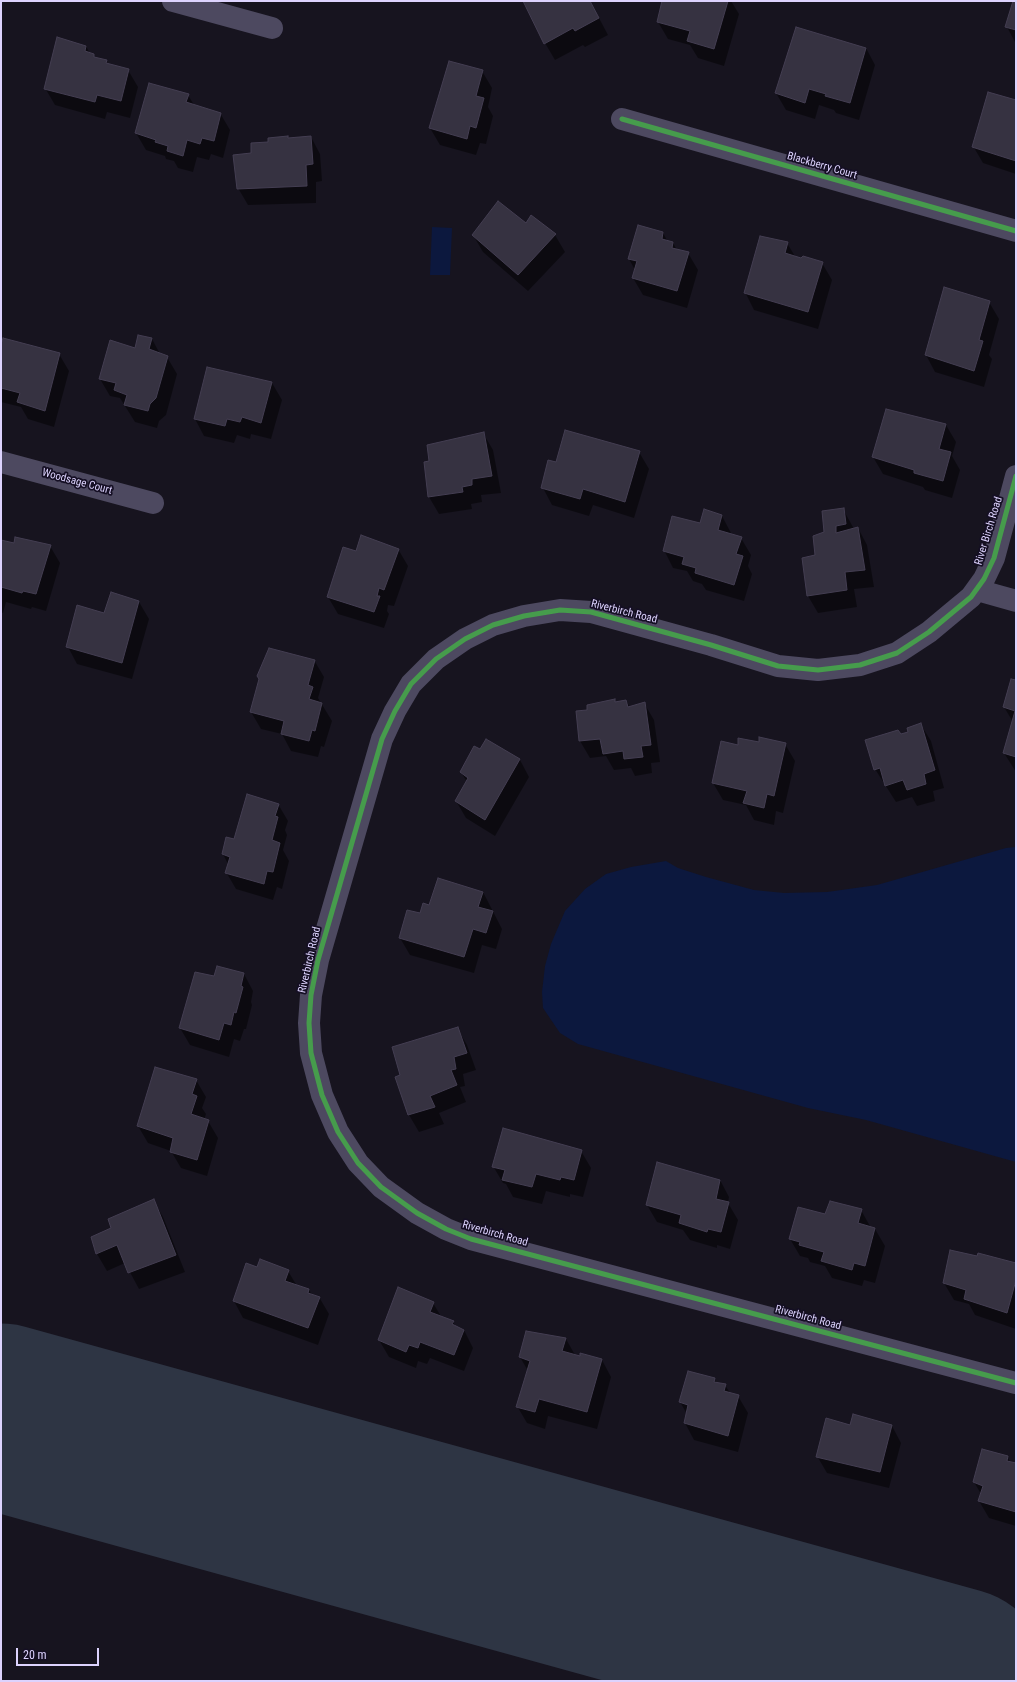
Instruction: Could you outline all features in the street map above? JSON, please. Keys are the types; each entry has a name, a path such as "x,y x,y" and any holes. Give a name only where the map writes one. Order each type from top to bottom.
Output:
{"street":[{"path":"173,1 272,28"},
{"name":"Blackberry Court","path":"622,120 1016,232"},
{"name":"Woodsage Court","path":"1,462 153,503"},
{"name":"River Birch Road","path":"976,590 984,579 994,558 1016,476"},
{"path":"976,590 1016,601"},
{"name":"Riverbirch Road","path":"976,590 971,597 929,632 897,653 860,665 818,670 778,666 711,645 591,612 560,610 524,616 493,625 465,639 436,659 411,684 395,711 382,738 318,960 311,995 309,1023 311,1053 322,1095 338,1132 358,1163 381,1187 417,1213 446,1229 471,1239 1016,1383"}],"water":[{"path":"432,227 452,228 450,275 430,275"},
{"path":"1016,847 1016,1162 866,1120 808,1108 578,1044 560,1033 543,1008 542,992 545,966 551,944 565,911 585,889 606,874 631,867 666,861 678,868 754,890 784,893 827,892 877,885 1006,848"}],"building":[{"path":"523,1 590,1 599,18 575,31 573,28 544,44"},
{"path":"662,1 728,1 714,49 687,41 690,31 657,22"},
{"path":"1013,1 1016,1 1016,30 1005,27"},
{"path":"796,27 866,48 850,103 825,96 826,94 809,89 805,103 775,93"},
{"path":"57,37 86,46 85,51 94,54 94,57 107,60 106,63 129,69 121,101 97,95 95,102 44,89"},
{"path":"449,61 483,70 476,96 484,98 476,128 470,126 467,139 429,128"},
{"path":"149,83 189,94 186,102 221,113 214,141 202,138 200,144 187,140 183,156 167,151 168,146 155,142 156,140 135,133"},
{"path":"988,92 1016,100 1016,161 972,147"},
{"path":"288,136 288,138 311,136 313,164 306,165 307,186 237,189 233,155 251,153 251,143 268,142 268,138"},
{"path":"498,201 526,223 531,215 556,234 518,275 472,235"},
{"path":"638,225 663,232 662,239 673,242 672,248 689,252 677,291 632,278 637,261 628,259"},
{"path":"760,236 788,242 785,253 801,258 803,256 823,262 808,312 744,293"},
{"path":"944,287 990,301 979,340 983,341 974,371 925,355"},
{"path":"138,335 152,338 149,349 168,356 156,398 150,404 148,411 124,405 127,395 114,390 116,383 99,379 110,340 135,348"},
{"path":"3,338 60,353 45,411 17,402 20,393 1,388 1,344"},
{"path":"207,367 272,382 261,423 242,417 240,422 227,419 225,426 194,419"},
{"path":"886,409 946,424 939,449 951,452 943,481 914,473 914,470 872,457"},
{"path":"565,430 640,451 625,502 583,489 580,499 541,488 548,460 556,462"},
{"path":"484,432 492,476 472,479 472,485 462,487 463,492 428,497 424,462 429,461 427,445"},
{"path":"844,508 846,524 836,526 836,533 858,527 865,570 845,572 847,590 807,596 802,558 815,555 813,536 824,532 822,511"},
{"path":"704,509 722,515 718,530 742,537 736,554 743,556 734,585 695,573 696,568 682,564 684,557 663,551 672,516 700,523"},
{"path":"361,535 399,549 384,590 379,588 377,596 380,596 374,612 327,597 343,547 356,551"},
{"path":"15,537 51,545 36,594 23,591 22,593 1,587 1,540 14,543"},
{"path":"111,592 139,601 122,663 66,647 77,605 104,613"},
{"path":"269,648 315,660 308,685 313,687 309,699 322,703 315,731 312,730 309,741 281,734 284,721 250,712 259,679 257,676"},
{"path":"1011,679 1016,680 1016,757 1003,753 1015,711 1003,707"},
{"path":"615,699 615,702 626,700 628,707 645,702 651,745 641,746 643,757 624,759 623,751 603,754 600,739 579,741 576,711 587,710 587,705"},
{"path":"921,723 935,770 924,774 926,784 907,790 903,780 885,786 880,768 874,770 865,740 898,730 901,734 908,732 907,728"},
{"path":"759,737 786,743 774,796 767,794 764,808 743,803 747,791 712,783 721,741 738,745 738,738 759,742"},
{"path":"486,739 520,759 485,820 455,801 468,778 460,772 474,746 480,749"},
{"path":"247,794 279,804 275,816 278,817 272,840 280,843 273,872 267,871 264,884 225,873 230,857 222,854 226,837 234,839"},
{"path":"438,878 483,892 478,907 493,911 486,933 473,929 464,957 399,938 407,910 420,913 423,903 429,905"},
{"path":"217,966 244,973 241,986 243,987 236,1013 234,1012 231,1025 224,1023 219,1040 179,1028 195,972 214,976"},
{"path":"458,1027 467,1053 454,1057 456,1069 451,1070 457,1085 430,1096 435,1107 408,1115 395,1077 400,1075 392,1047"},
{"path":"155,1067 197,1079 192,1094 197,1096 191,1114 209,1120 197,1160 170,1152 173,1138 137,1126"},
{"path":"503,1128 582,1150 574,1180 561,1177 560,1180 536,1174 532,1187 502,1180 505,1170 492,1167"},
{"path":"657,1162 720,1180 716,1199 729,1202 721,1232 708,1229 707,1232 679,1223 681,1215 646,1205"},
{"path":"154,1199 176,1255 128,1273 117,1245 96,1254 91,1237 111,1228 108,1219"},
{"path":"830,1201 862,1209 858,1223 875,1228 865,1266 854,1263 852,1270 821,1261 824,1252 799,1245 800,1242 789,1239 798,1207 825,1214"},
{"path":"950,1250 977,1256 978,1253 1016,1263 1016,1280 1007,1313 964,1299 966,1290 943,1283"},
{"path":"260,1259 289,1270 285,1281 309,1289 308,1293 320,1297 308,1328 233,1301 246,1263 257,1267"},
{"path":"398,1287 434,1302 430,1312 454,1321 452,1324 464,1330 454,1355 420,1342 418,1348 409,1345 406,1352 378,1340"},
{"path":"526,1331 566,1338 562,1351 580,1356 580,1353 602,1359 587,1412 539,1399 535,1412 516,1407 530,1361 519,1357"},
{"path":"688,1371 715,1378 714,1382 726,1384 724,1391 739,1395 728,1436 684,1423 688,1405 679,1402"},
{"path":"853,1414 892,1425 880,1472 816,1457 826,1418 850,1425"},
{"path":"982,1449 1008,1456 1007,1461 1016,1463 1016,1512 978,1501 983,1486 973,1482"}],"runway":[{"path":"1,1417 956,1681"}],"cycle path":[{"path":"622,119 1016,231"},
{"path":"1016,476 994,558 984,579 971,597 929,632 897,653 860,665 818,670 778,666 711,645 591,612 560,610 524,616 493,625 465,639 436,659 411,684 395,711 382,739 318,960 311,995 309,1023 311,1053 322,1095 338,1132 358,1163 381,1187 417,1213 446,1229 471,1239 1016,1383"}]}
